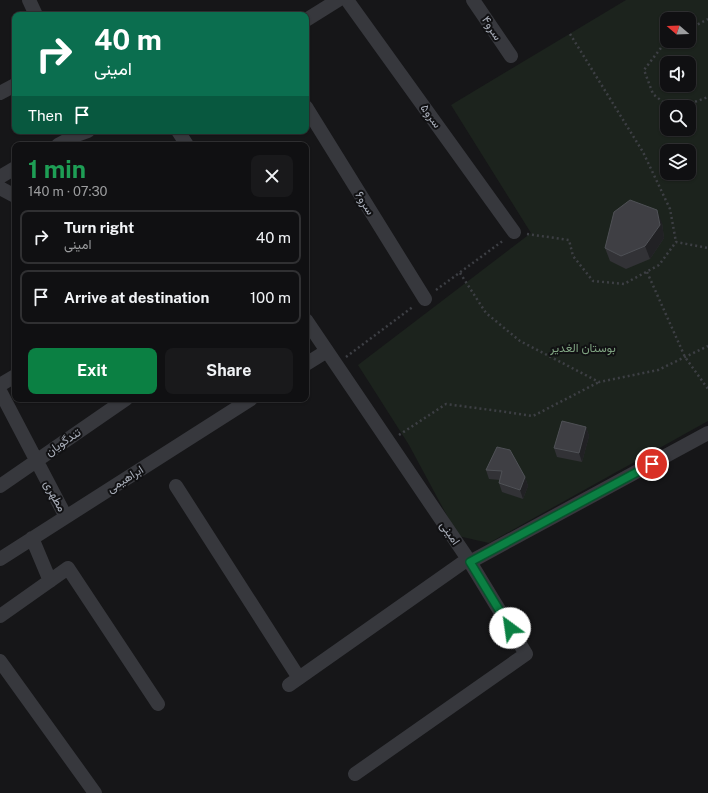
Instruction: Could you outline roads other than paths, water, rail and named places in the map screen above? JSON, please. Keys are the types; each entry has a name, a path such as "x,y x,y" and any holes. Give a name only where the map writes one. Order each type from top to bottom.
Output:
{"street":[{"path":"309,18 338,0"},
{"name":"سرو۵","path":"347,0 514,232"},
{"name":"سرو۴","path":"473,0 510,56"},
{"path":"0,94 12,87"},
{"name":"سرو۶","path":"309,112 425,299"},
{"path":"64,142 80,134"},
{"path":"0,177 12,170"},
{"path":"0,188 12,194"},
{"name":"امینی","path":"309,324 469,560 526,654 355,774"},
{"path":"309,362 327,351"},
{"path":"0,385 12,378"},
{"name":"مطهری","path":"0,391 66,517"},
{"name":"تندگویان","path":"0,486 122,402"},
{"name":"ابراهیمی","path":"0,559 246,402"},
{"path":"176,486 294,681 469,560 708,434"},
{"path":"32,538 50,581"},
{"path":"0,616 68,568 158,704"},
{"path":"0,661 95,793"}],"park label":[{"name":"بوستان الغدیر","path":"583,348"}]}
